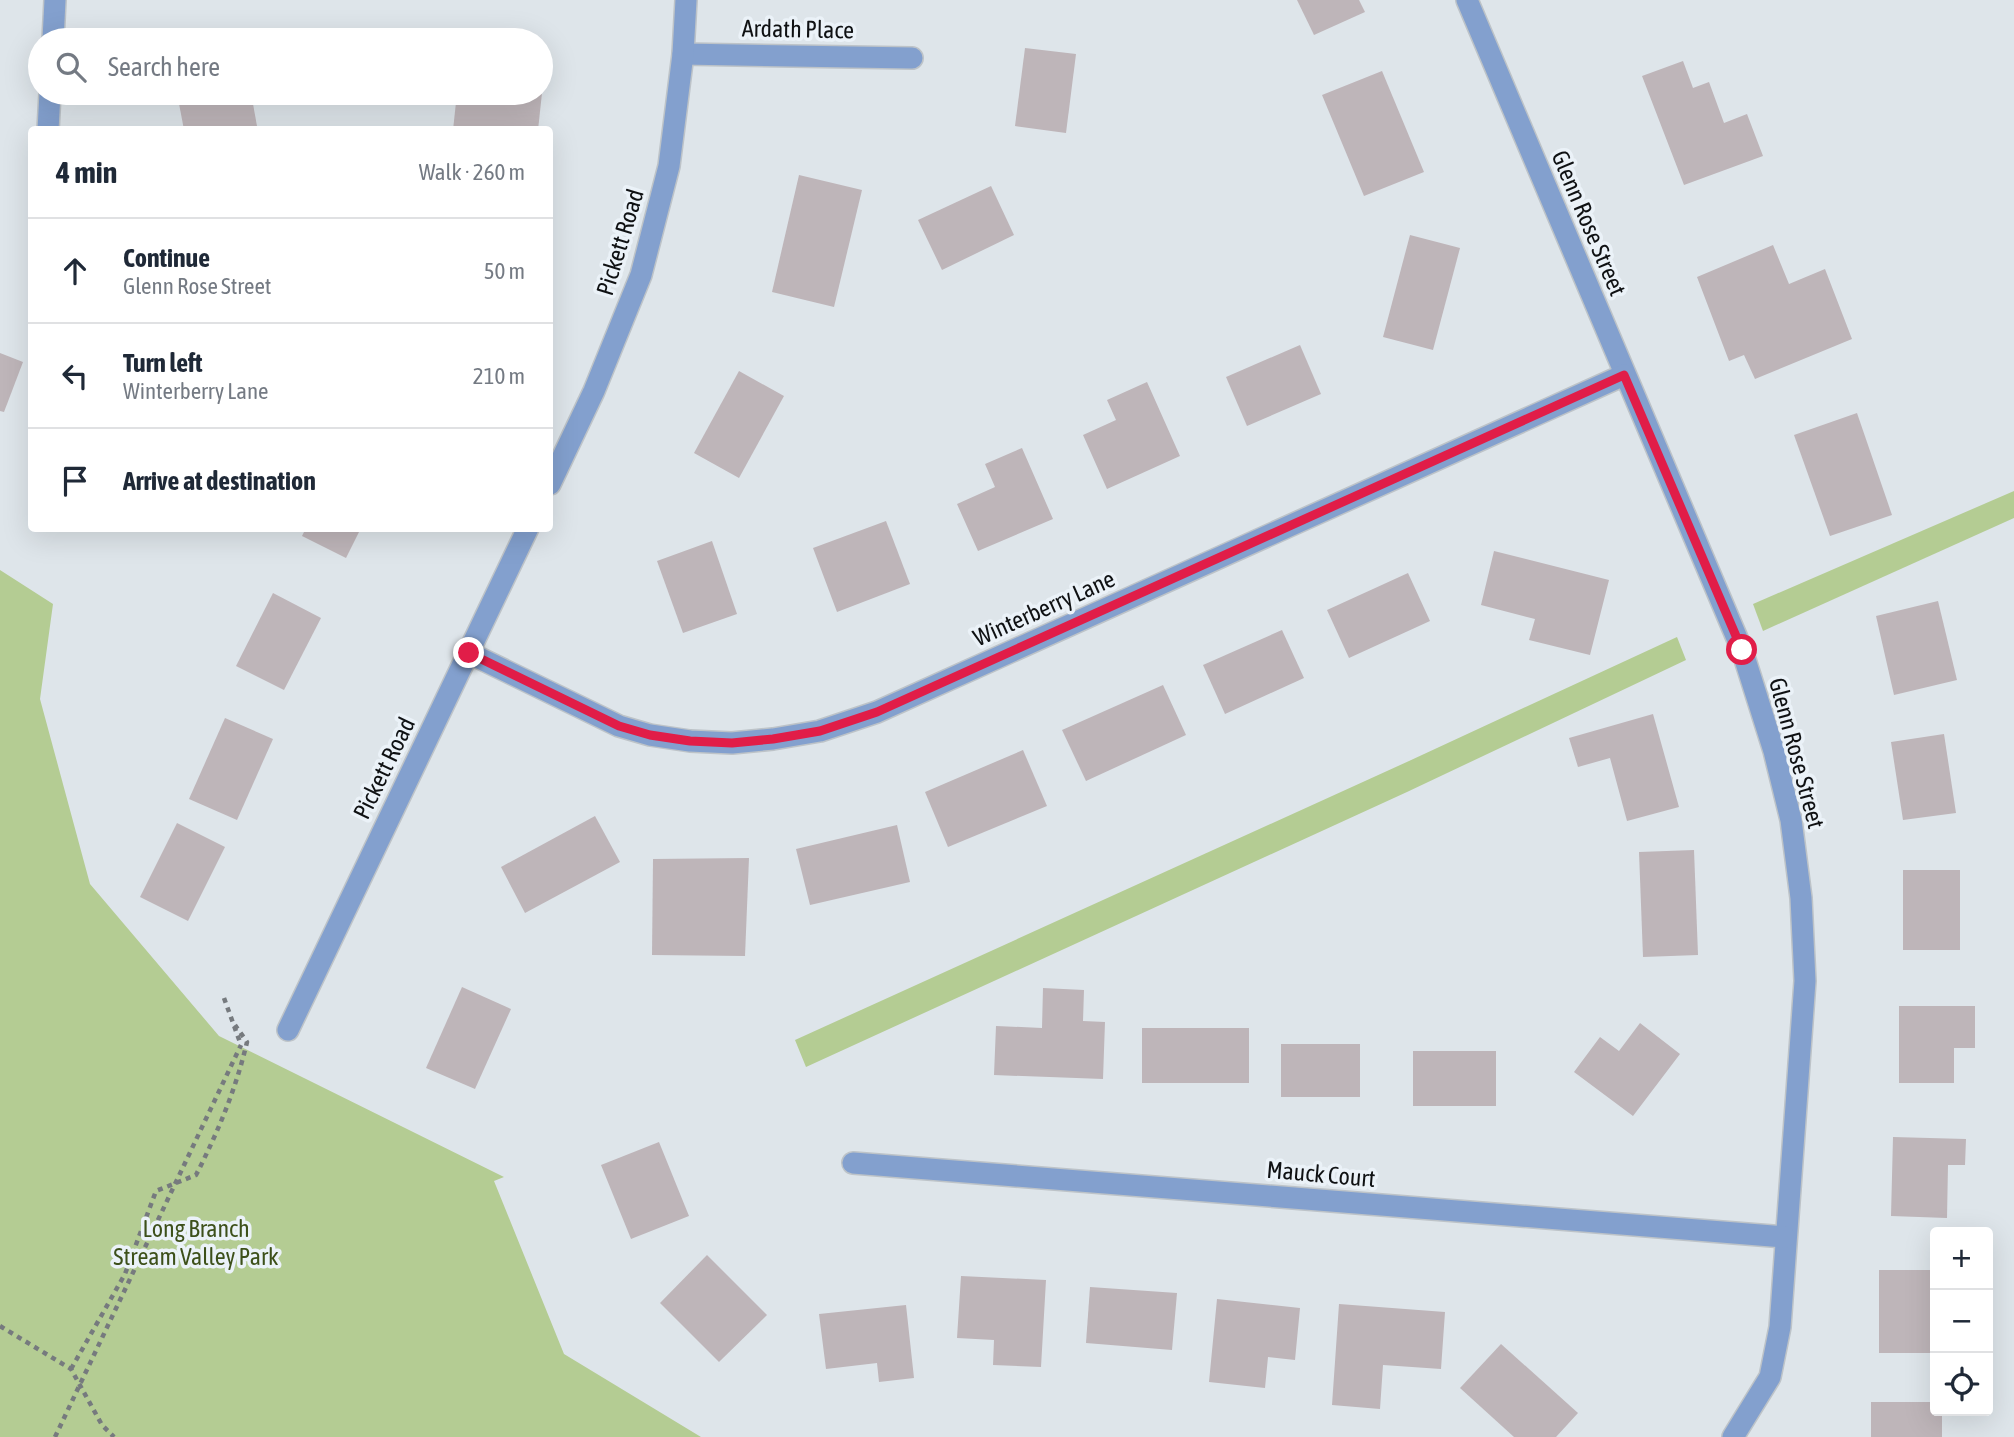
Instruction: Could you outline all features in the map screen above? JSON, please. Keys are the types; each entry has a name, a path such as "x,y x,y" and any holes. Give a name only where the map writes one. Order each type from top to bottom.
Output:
{"street":[{"path":"54,28 55,0"},
{"name":"Pickett Road","path":"553,478 594,390 641,275 669,166 683,54 686,0"},
{"name":"Glenn Rose Street","path":"1467,0 1742,650 1774,751 1791,820 1801,898 1805,981 1780,1327 1770,1377 1732,1437"},
{"name":"Ardath Place","path":"683,54 912,58"},
{"path":"48,126 49,105"},
{"name":"Winterberry Lane","path":"469,653 619,726 650,735 732,743 820,731 877,712 1624,375"},
{"name":"Pickett Road","path":"288,1030 526,532"},
{"name":"Mauck Court","path":"853,1163 1785,1237"}],"path":[{"path":"55,1437 242,1045 224,998"},
{"path":"71,1369 125,1275 156,1191 196,1175 220,1127 240,1071 247,1042 235,1024"},
{"path":"0,1326 71,1369 102,1425 114,1437"}],"green space":[{"path":"2014,491 2014,518 1763,631 1753,604"},
{"name":"Long Branch Stream Valley Park","path":"0,570 53,604 40,699 90,884 219,1036 504,1177 494,1181 564,1354 701,1437 0,1437"},
{"path":"1677,637 1686,660 1407,792 806,1067 795,1040"}],"building":[{"path":"1297,0 1359,0 1365,12 1314,35"},
{"path":"1025,48 1076,54 1066,133 1015,126"},
{"path":"1683,61 1693,88 1709,82 1724,123 1747,114 1763,156 1684,185 1642,76"},
{"path":"1382,71 1424,172 1364,196 1322,95"},
{"path":"179,105 253,105 257,126 183,126"},
{"path":"456,105 541,105 538,126 453,126"},
{"path":"799,175 862,190 834,307 772,292"},
{"path":"991,186 1014,235 942,270 918,220"},
{"path":"1410,235 1460,248 1433,350 1383,337"},
{"path":"1773,245 1789,284 1825,269 1852,339 1755,379 1744,355 1729,361 1697,277"},
{"path":"1300,345 1321,394 1247,426 1226,377"},
{"path":"0,353 23,362 4,412 0,411"},
{"path":"739,371 784,396 739,478 694,453"},
{"path":"1147,382 1180,456 1107,489 1083,435 1116,420 1107,400"},
{"path":"1857,413 1892,515 1830,536 1794,435"},
{"path":"1022,448 1053,519 978,551 957,504 995,487 985,464"},
{"path":"886,521 910,584 837,612 813,548"},
{"path":"304,532 359,532 346,558 302,536"},
{"path":"712,541 737,614 683,633 657,561"},
{"path":"1494,551 1609,580 1590,655 1529,640 1535,619 1481,605"},
{"path":"1408,573 1430,621 1349,658 1327,610"},
{"path":"273,593 321,618 284,690 236,666"},
{"path":"1938,601 1957,680 1894,695 1876,616"},
{"path":"1282,630 1304,678 1225,714 1203,665"},
{"path":"1163,685 1186,735 1086,781 1062,730"},
{"path":"1653,714 1679,807 1627,821 1610,758 1578,767 1569,738"},
{"path":"225,718 273,739 237,820 189,799"},
{"path":"1944,734 1956,813 1903,820 1891,742"},
{"path":"1023,750 1047,806 948,847 925,792"},
{"path":"595,816 620,862 525,913 501,867"},
{"path":"177,823 225,847 188,921 140,897"},
{"path":"897,825 910,882 810,905 796,849"},
{"path":"1694,850 1698,955 1643,957 1639,852"},
{"path":"749,858 745,956 652,955 653,859"},
{"path":"1903,870 1960,870 1960,950 1903,950"},
{"path":"462,987 511,1009 475,1089 426,1068"},
{"path":"1043,988 1084,990 1083,1021 1105,1022 1103,1079 994,1075 996,1026 1042,1028"},
{"path":"1899,1006 1975,1006 1975,1048 1954,1048 1954,1083 1899,1083"},
{"path":"1640,1023 1680,1054 1633,1116 1574,1072 1600,1037 1619,1051"},
{"path":"1142,1028 1249,1028 1249,1083 1142,1083"},
{"path":"1281,1044 1360,1044 1360,1097 1281,1097"},
{"path":"1413,1051 1496,1051 1496,1106 1413,1106"},
{"path":"1893,1137 1966,1139 1965,1165 1948,1165 1947,1218 1891,1216"},
{"path":"659,1142 689,1216 631,1239 601,1165"},
{"path":"707,1255 767,1315 719,1362 660,1303"},
{"path":"1879,1270 1930,1270 1930,1353 1879,1353"},
{"path":"961,1276 1046,1280 1041,1367 993,1365 994,1340 957,1338"},
{"path":"1090,1287 1177,1293 1172,1350 1086,1343"},
{"path":"1217,1299 1300,1308 1295,1360 1268,1357 1265,1388 1209,1382"},
{"path":"1339,1304 1445,1312 1441,1369 1383,1365 1380,1409 1332,1405"},
{"path":"906,1305 914,1378 879,1382 877,1363 826,1369 819,1314"},
{"path":"1501,1344 1578,1413 1556,1437 1514,1437 1460,1388"},
{"path":"1871,1402 1930,1402 1930,1416 1942,1416 1942,1437 1871,1437"}],"route":[{"path":"469,653 619,726 650,735 732,743 820,731 877,712 1624,375 1742,650"}]}
